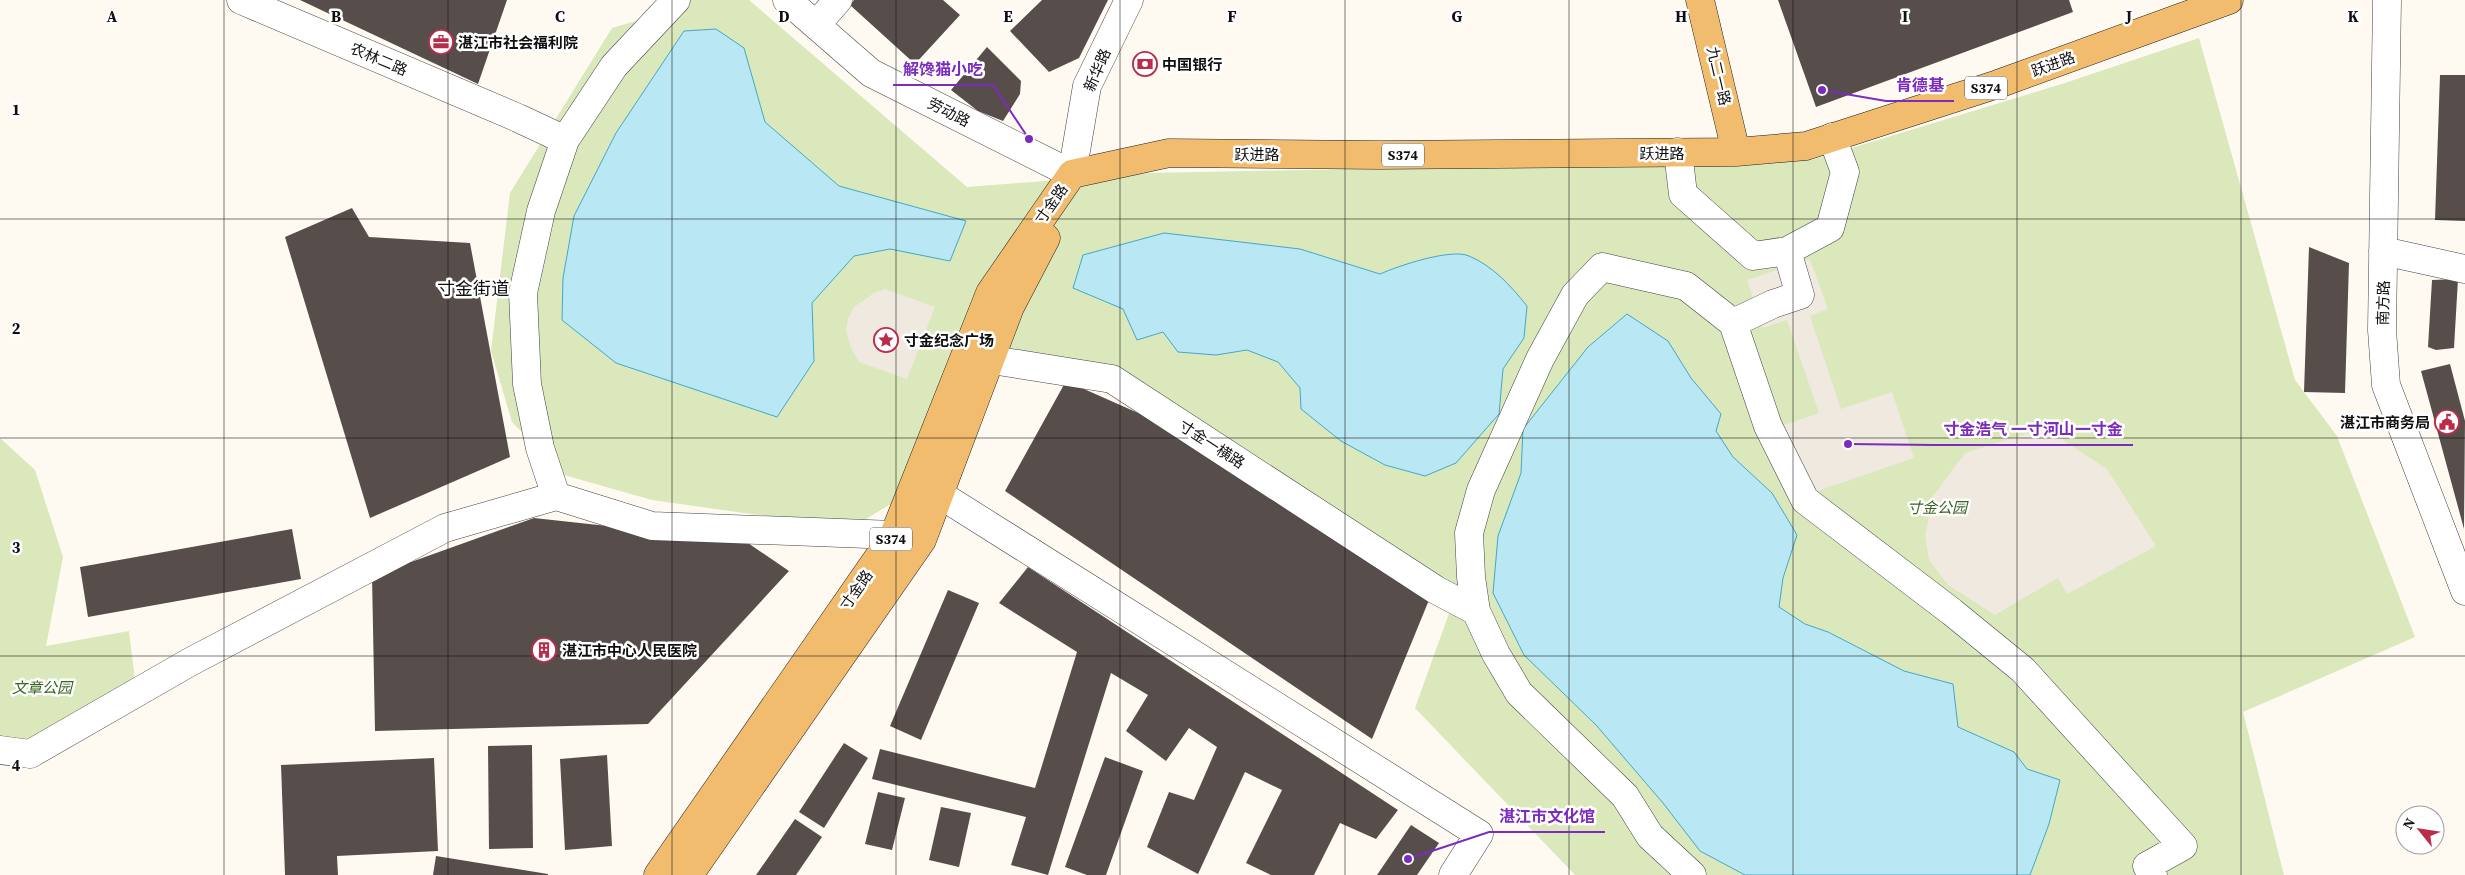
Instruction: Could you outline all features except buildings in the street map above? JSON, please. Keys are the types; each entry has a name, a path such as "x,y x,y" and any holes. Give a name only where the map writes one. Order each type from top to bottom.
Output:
{"main road":[{"name":"跃进路","path":"1072,174 1169,153 1390,155 1736,152 1806,146 1998,84 2219,2"},
{"name":"九二一路","path":"1698,3 1736,152"},
{"name":"寸金路","path":"658,875 894,535 978,358 1010,307 1047,237 1072,174"},
{"name":"寸金路","path":"689,875 922,540 939,494 978,358"}],"street":[{"name":"农林二路","path":"241,0 518,118 565,140"},
{"path":"556,496 540,448 527,384 523,293 541,211 565,140 614,66 676,0"},
{"name":"劳动路","path":"787,0 871,73 1072,174"},
{"path":"816,25 838,0"},
{"name":"新华路","path":"1072,174 1087,86 1129,0"},
{"name":"南方路","path":"2387,0 2382,330 2386,385 2465,591"},
{"path":"1678,152 1683,194 1753,256 1787,250 1830,228 1845,172 1832,138"},
{"path":"1733,323 1773,304 1800,294 1787,250"},
{"path":"2383,252 2465,269"},
{"path":"1692,875 1650,836 1625,796 1519,693 1496,654 1476,611 1471,577 1469,533 1482,490 1540,359 1575,295 1602,267 1686,286 1733,323 1768,426 1805,500 1952,612 2023,670 2183,846 2147,866 2153,875"},
{"name":"寸金一横路","path":"978,358 1112,379 1436,590 1476,611"},
{"path":"939,494 1479,834 1462,872"},
{"path":"0,750 30,754 190,662 445,528 556,496 652,526 894,535"}],"green space":[{"name":"寸金公园","path":"680,0 749,0 967,187 1149,173 1812,160 2065,83 2199,38 2295,380 2337,436 2415,637 2243,712 2284,875 1575,875 1415,708 1456,594 1116,375 951,360 899,499 856,525 751,514 652,500 564,475 512,422 491,351 510,193 612,28 663,13"},
{"name":"文章公园","path":"0,438 35,470 63,557 46,646 129,631 135,680 28,743 0,739"}],"shaded area":[{"path":"1810,259 1828,309 1810,316 1841,409 1892,392 1914,458 1803,496 1779,427 1819,413 1787,320 1763,328 1747,280"},
{"name":"寸金纪念广场","path":"885,289 935,307 907,379 859,362 851,348 846,331 848,319 854,307 874,293"},
{"path":"2044,428 2107,469 2156,546 2067,594 2058,578 1995,615 1948,585 1929,560 1925,536 1933,496 1965,453"}],"water":[{"path":"716,29 744,48 765,122 839,186 966,221 950,261 890,249 854,256 812,303 814,361 777,417 616,363 562,320 563,278 574,216 616,133 684,31"},
{"path":"1164,233 1300,249 1380,274 1411,263 1450,254 1461,254 1478,260 1501,277 1527,306 1524,338 1503,369 1499,414 1456,463 1425,476 1385,465 1341,441 1301,409 1300,388 1278,362 1247,350 1216,355 1178,352 1163,332 1137,340 1123,309 1073,288 1083,255"},
{"path":"1627,314 1668,341 1691,378 1721,414 1716,431 1733,457 1772,493 1797,535 1783,578 1779,607 1805,624 1828,632 1904,671 1953,684 1958,727 2014,752 2027,769 2060,780 2049,824 2030,875 1745,875 1700,851 1663,803 1596,725 1524,655 1493,593 1498,536 1521,473 1523,429 1588,347"}],"place":[{"name":"湛江市社会福利院","path":"441,42"},
{"name":"中国银行","path":"1145,64"},
{"name":"肯德基","path":"1822,90"},
{"name":"解馋猫小吃","path":"1029,139"},
{"name":"寸金纪念广场","path":"886,340"},
{"name":"湛江市商务局","path":"2447,422"},
{"name":"寸金浩气 一寸河山一寸金","path":"1848,444"},
{"name":"湛江市中心人民医院","path":"544,650"},
{"name":"湛江市文化馆","path":"1408,859"}],"district":[{"name":"寸金街道","path":"473,288"}]}
